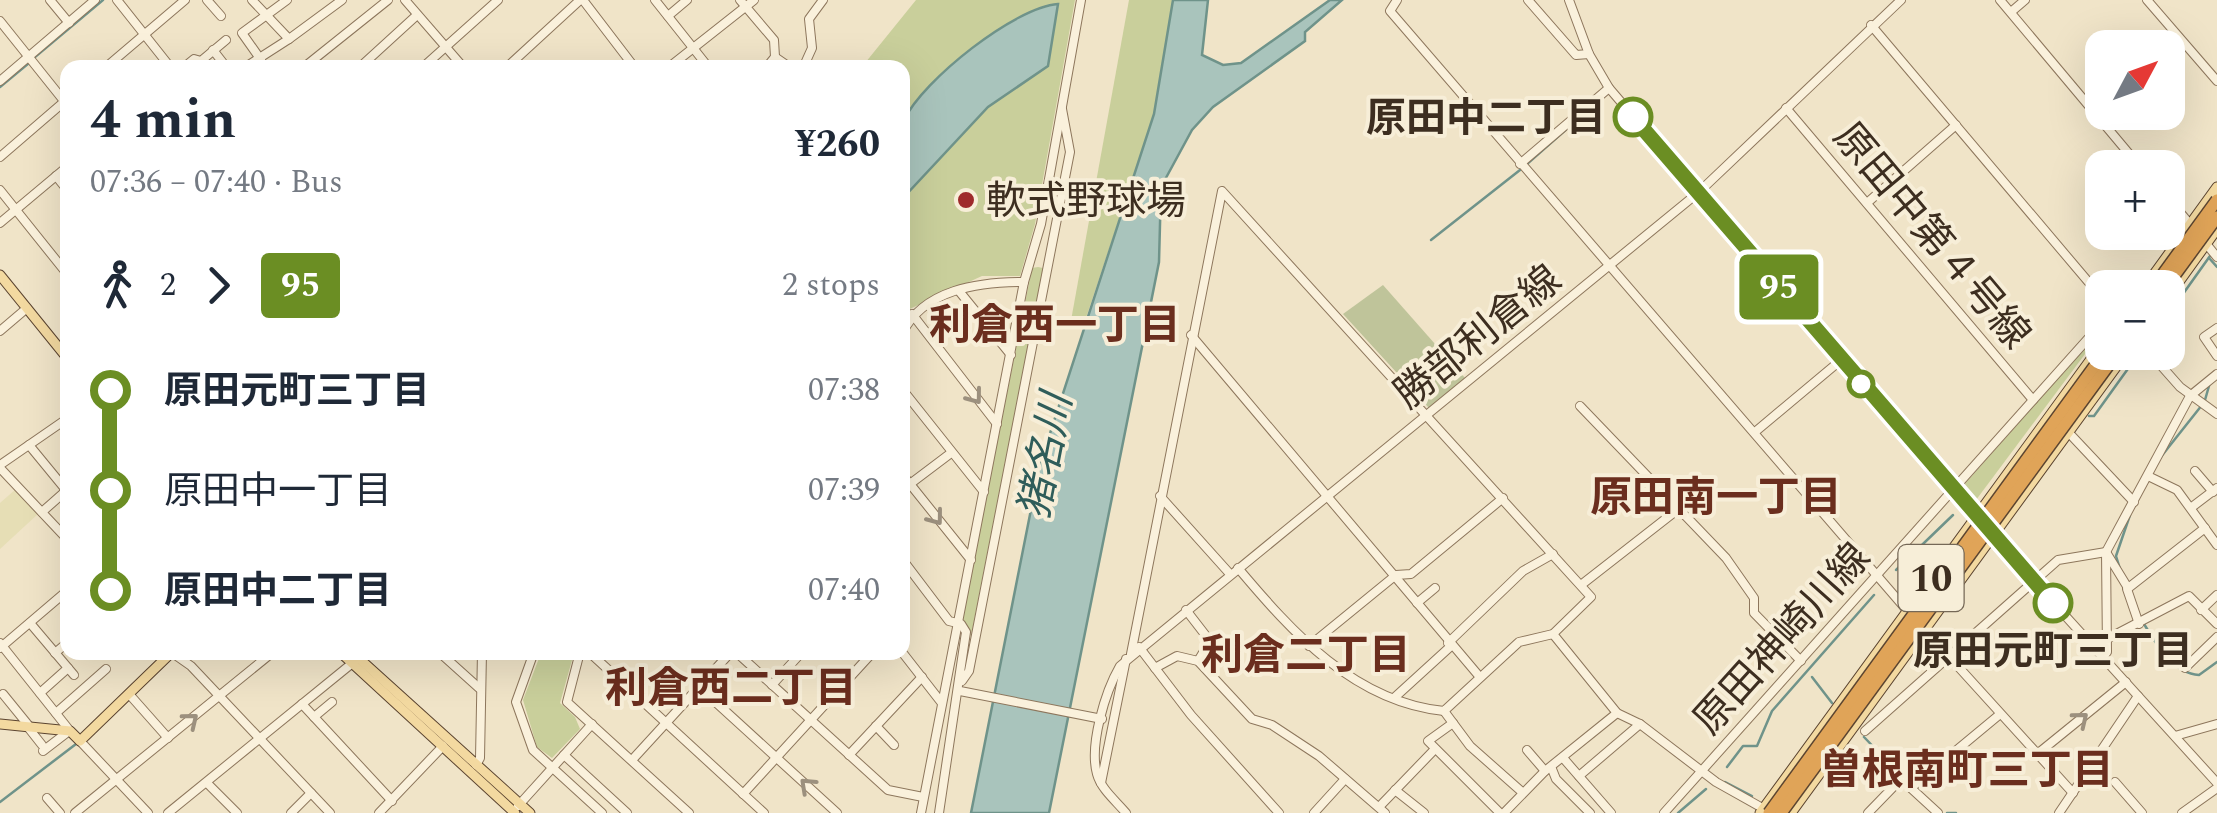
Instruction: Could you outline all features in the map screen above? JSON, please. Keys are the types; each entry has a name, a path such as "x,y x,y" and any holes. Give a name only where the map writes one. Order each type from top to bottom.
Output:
{"highway":[{"path":"2166,270 2217,200"},
{"path":"2178,270 2217,217"},
{"path":"1766,812 2092,370"},
{"path":"1781,813 2105,370"}],"main road":[{"path":"2157,270 2217,188"},
{"path":"2185,275 2217,229"},
{"path":"0,275 60,348"},
{"name":"10","path":"1766,812 2085,367"},
{"name":"10","path":"1790,813 2114,370"},
{"path":"0,724 70,731 80,741 165,660"},
{"path":"361,660 443,746 515,810 530,813"},
{"path":"361,660 476,765 515,810"}],"street":[{"path":"50,0 69,23"},
{"path":"0,81 30,60 96,0"},
{"path":"117,0 165,60"},
{"path":"114,60 185,0"},
{"path":"207,0 221,16"},
{"path":"287,0 242,33 261,60 342,0"},
{"path":"313,60 388,0"},
{"path":"405,0 456,60"},
{"path":"431,60 498,0"},
{"path":"515,60 582,0 629,60"},
{"path":"668,16 687,0"},
{"path":"678,60 742,4 754,0"},
{"path":"807,60 812,48 809,20 824,0"},
{"path":"921,813 1024,282 1041,224 1080,0"},
{"path":"1397,0 1390,11 1520,164 1924,630 2073,793"},
{"path":"1528,0 1576,55 1590,54"},
{"path":"1568,0 1590,54 1610,88 1993,536 2217,786 2182,813"},
{"name":"勝部利倉線","path":"1129,657 1698,192 1901,0"},
{"path":"2000,0 2126,150"},
{"path":"2010,12 2025,0"},
{"path":"2147,0 2217,80"},
{"path":"256,1 289,39"},
{"path":"661,2 702,60"},
{"path":"742,4 774,40 773,60"},
{"path":"368,60 418,14"},
{"path":"0,21 60,96"},
{"path":"1871,25 2085,278"},
{"path":"196,60 226,40"},
{"path":"214,50 221,60"},
{"path":"775,57 779,60"},
{"path":"1520,164 1610,88"},
{"path":"962,681 969,671 1070,152 1061,100"},
{"path":"0,157 60,108"},
{"name":"原田中第４号線","path":"1786,108 2033,400"},
{"path":"1867,203 1956,125"},
{"path":"0,223 60,173"},
{"path":"56,176 60,181"},
{"path":"0,190 60,264"},
{"path":"1101,783 1222,191 1591,597 1553,634 1519,642 1444,711"},
{"path":"2185,218 2217,257"},
{"path":"910,318 976,282 1024,282"},
{"path":"959,291 1011,354"},
{"path":"0,330 27,308"},
{"path":"912,314 997,424"},
{"path":"2217,328 2204,337 2217,356"},
{"path":"1191,335 1330,494 1478,676"},
{"name":"原田神崎川線","path":"1664,813 2085,342"},
{"path":"1755,432 1841,360"},
{"path":"2166,370 2190,396 2216,412"},
{"path":"2103,657 2106,552 2190,396 2217,374"},
{"path":"910,399 984,492"},
{"path":"1580,406 1726,558 1754,598 1754,613 1801,661"},
{"path":"60,424 0,467 60,531"},
{"path":"2069,433 2134,502"},
{"path":"29,445 60,481"},
{"path":"910,484 951,453"},
{"path":"2192,507 2215,490 2196,471"},
{"path":"2148,476 2177,490 2217,545"},
{"path":"910,491 971,560"},
{"path":"42,512 60,495"},
{"path":"1160,496 1309,646 1366,686 1444,711 1470,746 1522,792"},
{"path":"1309,646 1396,575 1411,574 1503,498"},
{"path":"1581,584 1677,510"},
{"path":"2128,588 2205,528"},
{"path":"1865,731 2058,560 2106,552"},
{"path":"2106,552 2128,588 2140,624"},
{"path":"1394,698 1523,572 1553,554"},
{"path":"910,570 949,620 966,632 962,681 939,813"},
{"path":"1417,603 1436,588"},
{"path":"2092,645 2189,596 2217,624"},
{"path":"2200,610 2217,596"},
{"path":"3,694 42,748 70,731 1,646 60,597"},
{"path":"1186,610 1210,641 1198,660"},
{"path":"30,623 60,659"},
{"path":"1553,634 1617,713 1640,724 1766,812"},
{"path":"2185,668 2217,637"},
{"path":"55,653 60,649"},
{"path":"1155,668 1177,656 1198,660 1252,719 1290,736 1382,810 1395,790 1435,749"},
{"path":"1129,657 1155,668 1279,813"},
{"path":"1126,813 1101,783 1096,761 1098,719 1129,657"},
{"path":"40,693 71,672 61,660"},
{"path":"184,660 330,813"},
{"path":"257,660 260,663"},
{"path":"75,813 264,660"},
{"path":"168,813 354,660"},
{"path":"448,660 479,688"},
{"path":"476,765 480,758 481,660"},
{"path":"531,660 516,702 533,750 602,813"},
{"path":"578,660 566,700 689,813"},
{"path":"598,660 764,813"},
{"path":"632,760 726,660"},
{"path":"743,660 888,790 924,796"},
{"path":"772,685 795,660"},
{"path":"743,794 866,660"},
{"path":"908,660 942,702"},
{"path":"56,713 106,669"},
{"path":"850,755 922,677"},
{"path":"2036,755 2126,682"},
{"path":"699,687 837,813"},
{"path":"960,691 1098,719"},
{"path":"129,694 168,738"},
{"path":"2060,813 2138,696"},
{"path":"314,717 332,702"},
{"path":"302,704 392,801"},
{"path":"1453,724 1428,742 1507,812 1522,792 1617,713"},
{"path":"1912,787 2000,714"},
{"path":"515,810 592,724"},
{"path":"1579,776 1640,724"},
{"path":"2175,736 2217,724"},
{"path":"876,726 894,744"},
{"path":"80,741 148,813"},
{"path":"378,813 443,746"},
{"path":"1527,750 1590,813"},
{"path":"564,756 627,813"},
{"path":"1564,759 1611,813"},
{"path":"1314,813 1345,779"},
{"path":"1871,812 1901,779 1938,813"},
{"path":"208,782 237,813"},
{"path":"2115,782 2142,813"},
{"path":"1395,790 1424,813"},
{"path":"291,813 311,793"},
{"path":"47,798 60,813"},
{"path":"1917,813 1926,803"}],"shaded area":[{"path":"16,489 39,513 0,549 0,503"}],"green space":[{"path":"916,0 1075,0 1035,224 1020,276 982,276 910,309 910,60 867,60"},
{"path":"1129,0 1173,0 1154,114 1084,324 1070,326"},
{"path":"1032,268 1043,268 971,636 962,620"},
{"path":"1383,285 1465,378 1429,408 1343,314"},
{"path":"2085,348 2085,354 1976,500 1964,485"},
{"path":"538,660 572,660 560,703 575,717 580,729 552,758 537,747 523,700"}],"water":[{"name":"猪名川","path":"1173,0 1208,0 1202,55 1223,65 1241,63 1330,0 1342,0 1305,32 1305,41 1213,107 1192,130 1161,187 1159,262 1049,813 971,813 1040,464 1154,114"},
{"path":"1058,4 1048,66 988,107 910,191 910,110 914,104 972,48 1040,8"}],"waterway":[{"path":"35,57 103,0"},
{"path":"0,87 29,63"},
{"path":"1527,164 1570,126"},
{"path":"1431,240 1520,170"},
{"path":"2185,291 2210,256"},
{"path":"2209,258 2217,267"},
{"path":"2089,416 2094,416 2127,370"},
{"path":"2205,400 2209,386"},
{"path":"2160,458 2202,405"},
{"path":"1896,570 1953,515"},
{"path":"2120,569 2116,556 2130,515"},
{"path":"1727,767 1743,746 1757,746 1772,711 1874,595"},
{"path":"2144,624 2167,657 2182,669 2199,675 2217,662"},
{"path":"1812,677 1832,703"},
{"path":"1864,737 1902,777"},
{"path":"0,802 76,744"},
{"path":"1725,782 1752,796"},
{"path":"1678,813 1706,789"},
{"path":"1947,813 1956,813"}],"bus line":[{"name":"95","path":"1633,117 2053,603"}],"place":[{"name":"原田中二丁目","path":"1633,117"},
{"name":"軟式野球場","path":"966,200"},
{"name":"原田元町三丁目","path":"2053,603"}],"district":[{"name":"利倉西一丁目","path":"1055,324"},
{"name":"原田南一丁目","path":"1716,496"},
{"name":"利倉二丁目","path":"1306,654"},
{"name":"利倉西二丁目","path":"731,687"},
{"name":"曽根南町三丁目","path":"1967,769"}]}
